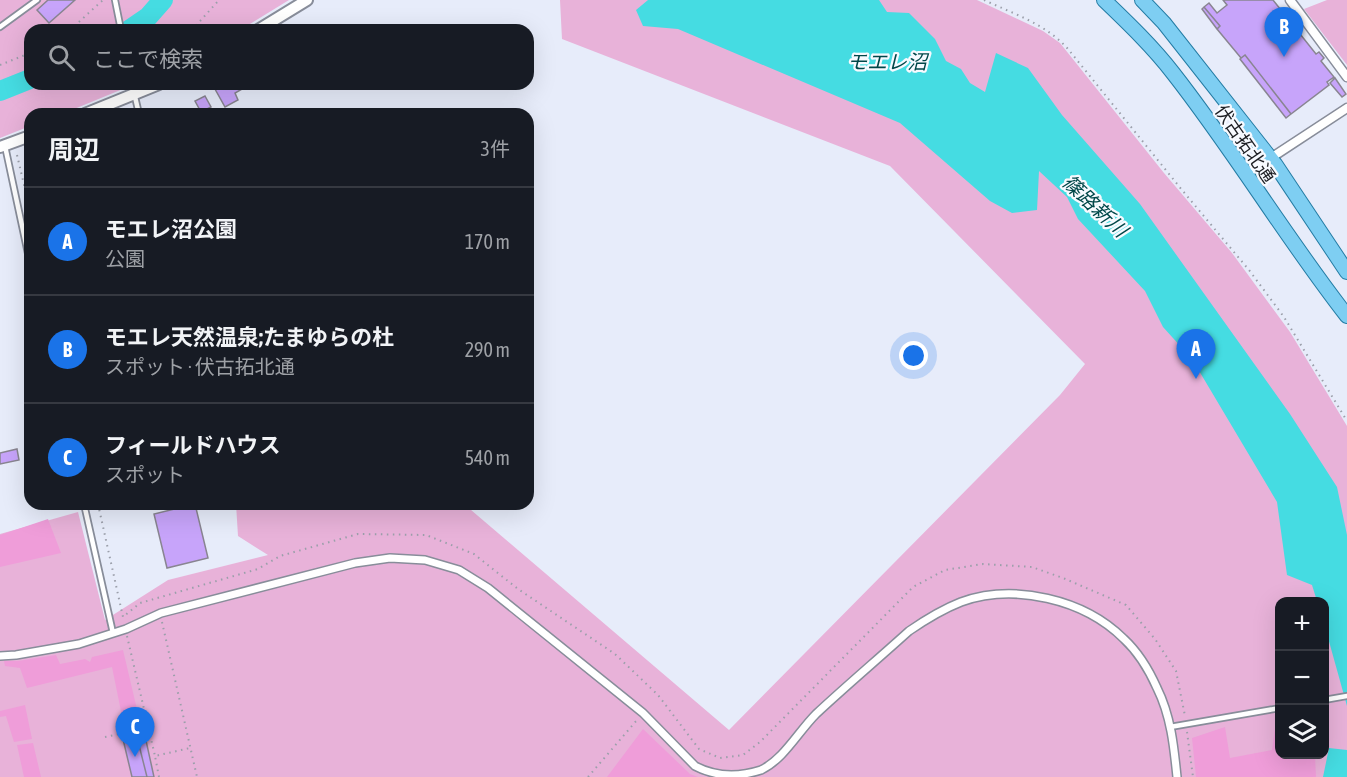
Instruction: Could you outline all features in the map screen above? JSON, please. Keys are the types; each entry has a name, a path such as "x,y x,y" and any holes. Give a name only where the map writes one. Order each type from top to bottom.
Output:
{"main road":[{"name":"伏古拓北通","path":"1104,0 1140,35 1173,73 1308,267 1347,316"},
{"name":"伏古拓北通","path":"1142,0 1164,23 1270,158 1347,272"}],"street":[{"path":"268,24 307,0"},
{"path":"1290,0 1347,77"},
{"path":"97,108 131,90"},
{"path":"1245,175 1347,108"},
{"path":"2,146 24,138"},
{"path":"0,656 16,656 79,644 113,633 160,613 355,563 390,558 424,560 459,570 488,588 643,713 695,766 719,776 747,775 762,770 775,760 815,716 909,631 922,622 962,602 979,597 1016,594 1052,601 1085,612 1125,639 1150,673 1159,690 1170,727 1177,777"}],"lane":[{"path":"0,27 37,0"},
{"path":"115,0 120,24"},
{"path":"133,90 138,108"},
{"path":"2,146 24,238"},
{"path":"85,510 113,633"},
{"path":"1329,699 1347,696"},
{"path":"1170,727 1275,709"}],"path":[{"path":"77,24 103,0"},
{"path":"197,24 219,0"},
{"path":"984,0 1051,32 1068,49 1249,270 1284,317 1347,420"},
{"path":"0,65 24,55"},
{"path":"17,154 24,184"},
{"path":"99,510 123,616 140,603 258,569 280,556 358,534 426,535 474,554 519,589 615,654 658,695 699,749 720,758 743,754 760,742 913,587 945,570 983,564 1032,567 1126,605 1155,639 1176,671 1185,717"},
{"path":"160,613 197,777"},
{"path":"127,635 159,777"},
{"path":"588,777 643,713"},
{"path":"105,737 149,728"},
{"path":"1187,732 1193,777"},
{"path":"155,756 190,748"}],"shaded area":[{"path":"0,0 289,0 250,24 24,24 24,90 120,90 77,108 24,108 24,128 0,138"},
{"path":"560,0 977,0 1043,31 1060,43 1164,173 1232,253 1290,332 1347,426 1347,777 0,777 0,534 78,512 105,620 168,580 268,555 238,536 236,510 471,510 729,730 1060,395 1085,364 890,166 562,39"},
{"path":"1327,0 1347,0 1347,65 1304,9"},
{"path":"48,519 61,553 0,567 0,535"},
{"path":"123,650 140,722 124,726 112,667 27,688 20,668 5,666 4,661 56,655 60,664 85,659 90,662 92,657"},
{"path":"25,705 32,739 14,742 6,716 0,717 0,711"},
{"path":"1225,727 1230,758 1272,750 1275,728 1275,759 1315,759 1316,777 1196,777 1192,738"},
{"path":"643,729 690,774 698,777 607,777"},
{"path":"33,743 41,777 24,777 17,745"}],"water":[{"name":"モエレ沼","path":"648,0 879,0 887,12 909,13 935,39 946,61 961,69 970,83 985,92 996,53 1028,68 1062,115 1140,204 1290,414 1337,487 1347,535 1347,706 1329,641 1329,597 1316,597 1312,585 1287,575 1277,502 1192,359 1163,327 1145,291 1078,219 1067,197 1039,171 1037,210 1012,213 990,201 900,123 678,29 643,26 636,10"},
{"path":"1329,748 1347,750 1347,777 1323,777 1327,759 1329,759"}],"building":[{"path":"48,0 75,0 49,23 37,10"},
{"path":"1223,0 1273,0 1316,54 1319,52 1324,58 1321,61 1334,77 1327,82 1329,85 1291,114 1245,55 1241,58 1217,29 1220,26 1204,7 1209,3 1217,13 1227,5"},
{"path":"1204,7 1220,26 1217,29 1202,9"},
{"path":"1245,55 1291,114 1286,118 1240,59"},
{"path":"1335,78 1346,94 1342,97 1330,83"},
{"path":"216,90 240,90 235,93 238,100 225,107"},
{"path":"205,96 211,107 199,108 195,101"},
{"path":"17,449 19,460 0,464 0,453"},
{"path":"170,510 196,510 208,558 167,568 154,514"},
{"path":"136,732 147,777 132,777 122,735"},
{"path":"145,736 154,777 147,777 137,737"}],"waterway":[{"path":"138,24 148,17 163,0"},
{"path":"0,91 24,81"}],"place":[{"name":"モエレ天然温泉;たまゆらの杜","path":"1284,57"},
{"name":"モエレ沼公園","path":"1196,379"},
{"name":"フィールドハウス","path":"135,757"}],"water label":[{"name":"篠路新川","path":"1095,206"}]}
